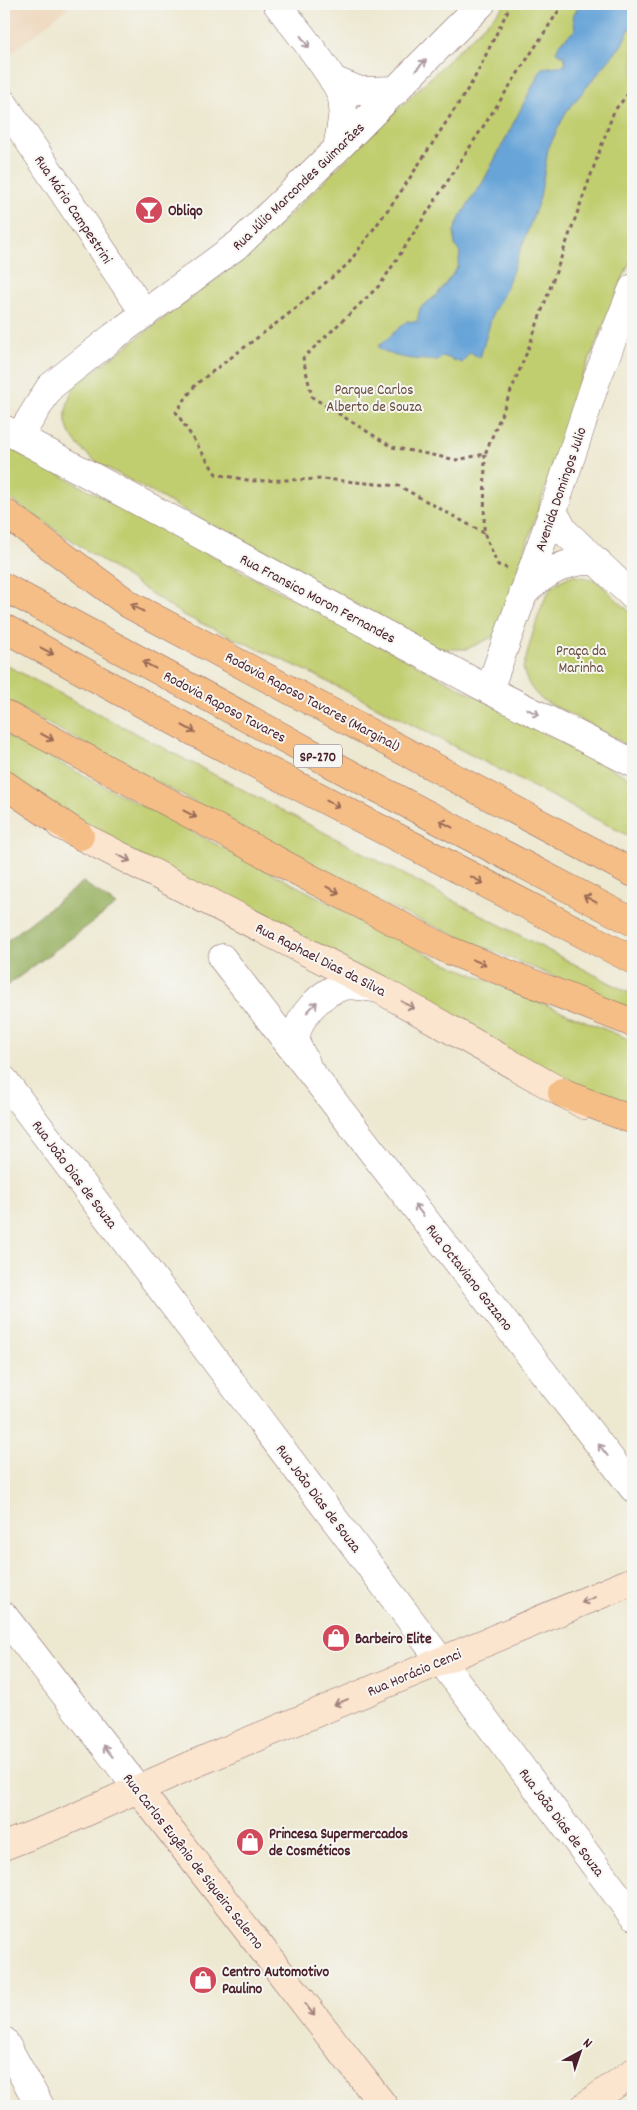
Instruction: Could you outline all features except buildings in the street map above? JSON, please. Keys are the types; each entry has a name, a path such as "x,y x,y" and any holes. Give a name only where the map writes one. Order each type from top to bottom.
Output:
{"highway":[{"name":"Rodovia Raposo Tavares (Marginal)","path":"4,512 130,605 394,743 633,873"},
{"name":"Rodovia Raposo Tavares","path":"4,587 354,776 633,922"},
{"name":"SP-270","path":"4,628 198,734 633,960"},
{"path":"4,714 448,950 633,1023"},
{"path":"394,743 633,853"},
{"path":"4,784 80,836"},
{"path":"562,1093 633,1120"}],"main road":[{"name":"Rua Raphael Dias da Silva","path":"4,796 379,989 633,1132"},
{"name":"Rua Horácio Cenci","path":"4,1846 196,1763 633,1581"},
{"name":"Rua Horácio Cenci","path":"172,1834 168,1811 170,1793 182,1775 196,1763"},
{"name":"Rua Carlos Eugênio de Siqueira Salerno","path":"138,1789 384,2106"},
{"path":"585,2106 633,2072"}],"street":[{"path":"277,4 333,80 343,100 337,149"},
{"name":"Rua Júlio Marcondes Guimarães","path":"11,433 50,387 240,243 397,90 481,4"},
{"path":"333,80 360,91 397,90"},
{"name":"Rua Mário Campestrini","path":"4,104 145,314"},
{"name":"Avenida Domingos Julio","path":"489,690 553,511 596,381 633,288"},
{"name":"Rua Fransico Moron Fernandes","path":"11,433 489,690 633,763"},
{"path":"553,511 564,531 633,596"},
{"path":"527,585 565,566 586,560 598,562"},
{"name":"Rua Octaviano Gozzano","path":"222,958 308,1066 633,1488"},
{"name":"Rua Octaviano Gozzano","path":"308,1066 296,1043 304,1017 314,1004 333,990 344,986 379,989"},
{"name":"Rua João Dias de Souza","path":"4,1080 439,1661 633,1916"},
{"name":"Rua Carlos Eugênio de Siqueira Salerno","path":"4,1616 138,1789"},
{"path":"4,2041 40,2106"}],"path":[{"path":"484,532 399,486 323,479 252,482 216,474 176,412 196,384 286,316 348,264 400,193 473,81 511,4"},
{"path":"485,454 457,460 392,447 312,397 303,358 380,285 563,4"},
{"path":"527,585 498,565 484,532 485,454 527,352 614,111 633,88"}],"shaded area":[{"path":"4,4 72,4 4,59"}],"green space":[{"name":"Parque Carlos Alberto de Souza","path":"506,4 633,4 633,254 580,382 497,635 467,649 437,649 95,461 71,435 67,427 67,408 76,384 246,257"},
{"path":"4,445 633,780 633,838 307,671 183,615 4,495"},
{"name":"Praça da Marinha","path":"572,575 596,580 633,615 633,748 541,699 526,677 523,668 543,603 552,587"},
{"path":"4,664 633,995 633,1010 391,908 4,700"},
{"path":"4,734 441,961 633,1041 633,1109 535,1066 41,803 4,775"},
{"path":"83,882 116,905 4,988 4,943"}],"water":[{"path":"581,4 633,4 633,22 621,46 566,112 548,149 540,198 505,291 493,313 480,358 470,352 462,363 443,356 438,361 423,360 399,357 384,351 378,347 407,321 417,322 420,308 437,295 458,267 460,253 455,245 454,231 461,215 483,182 542,68 566,65 564,56 556,52 560,43 575,30 573,15"}],"place":[{"name":"Obliqo","path":"149,210"},
{"name":"Barbeiro Elite","path":"336,1638"},
{"name":"Princesa Supermercados de Cosméticos","path":"250,1842"},
{"name":"Centro Automotivo Paulino","path":"203,1980"}]}
